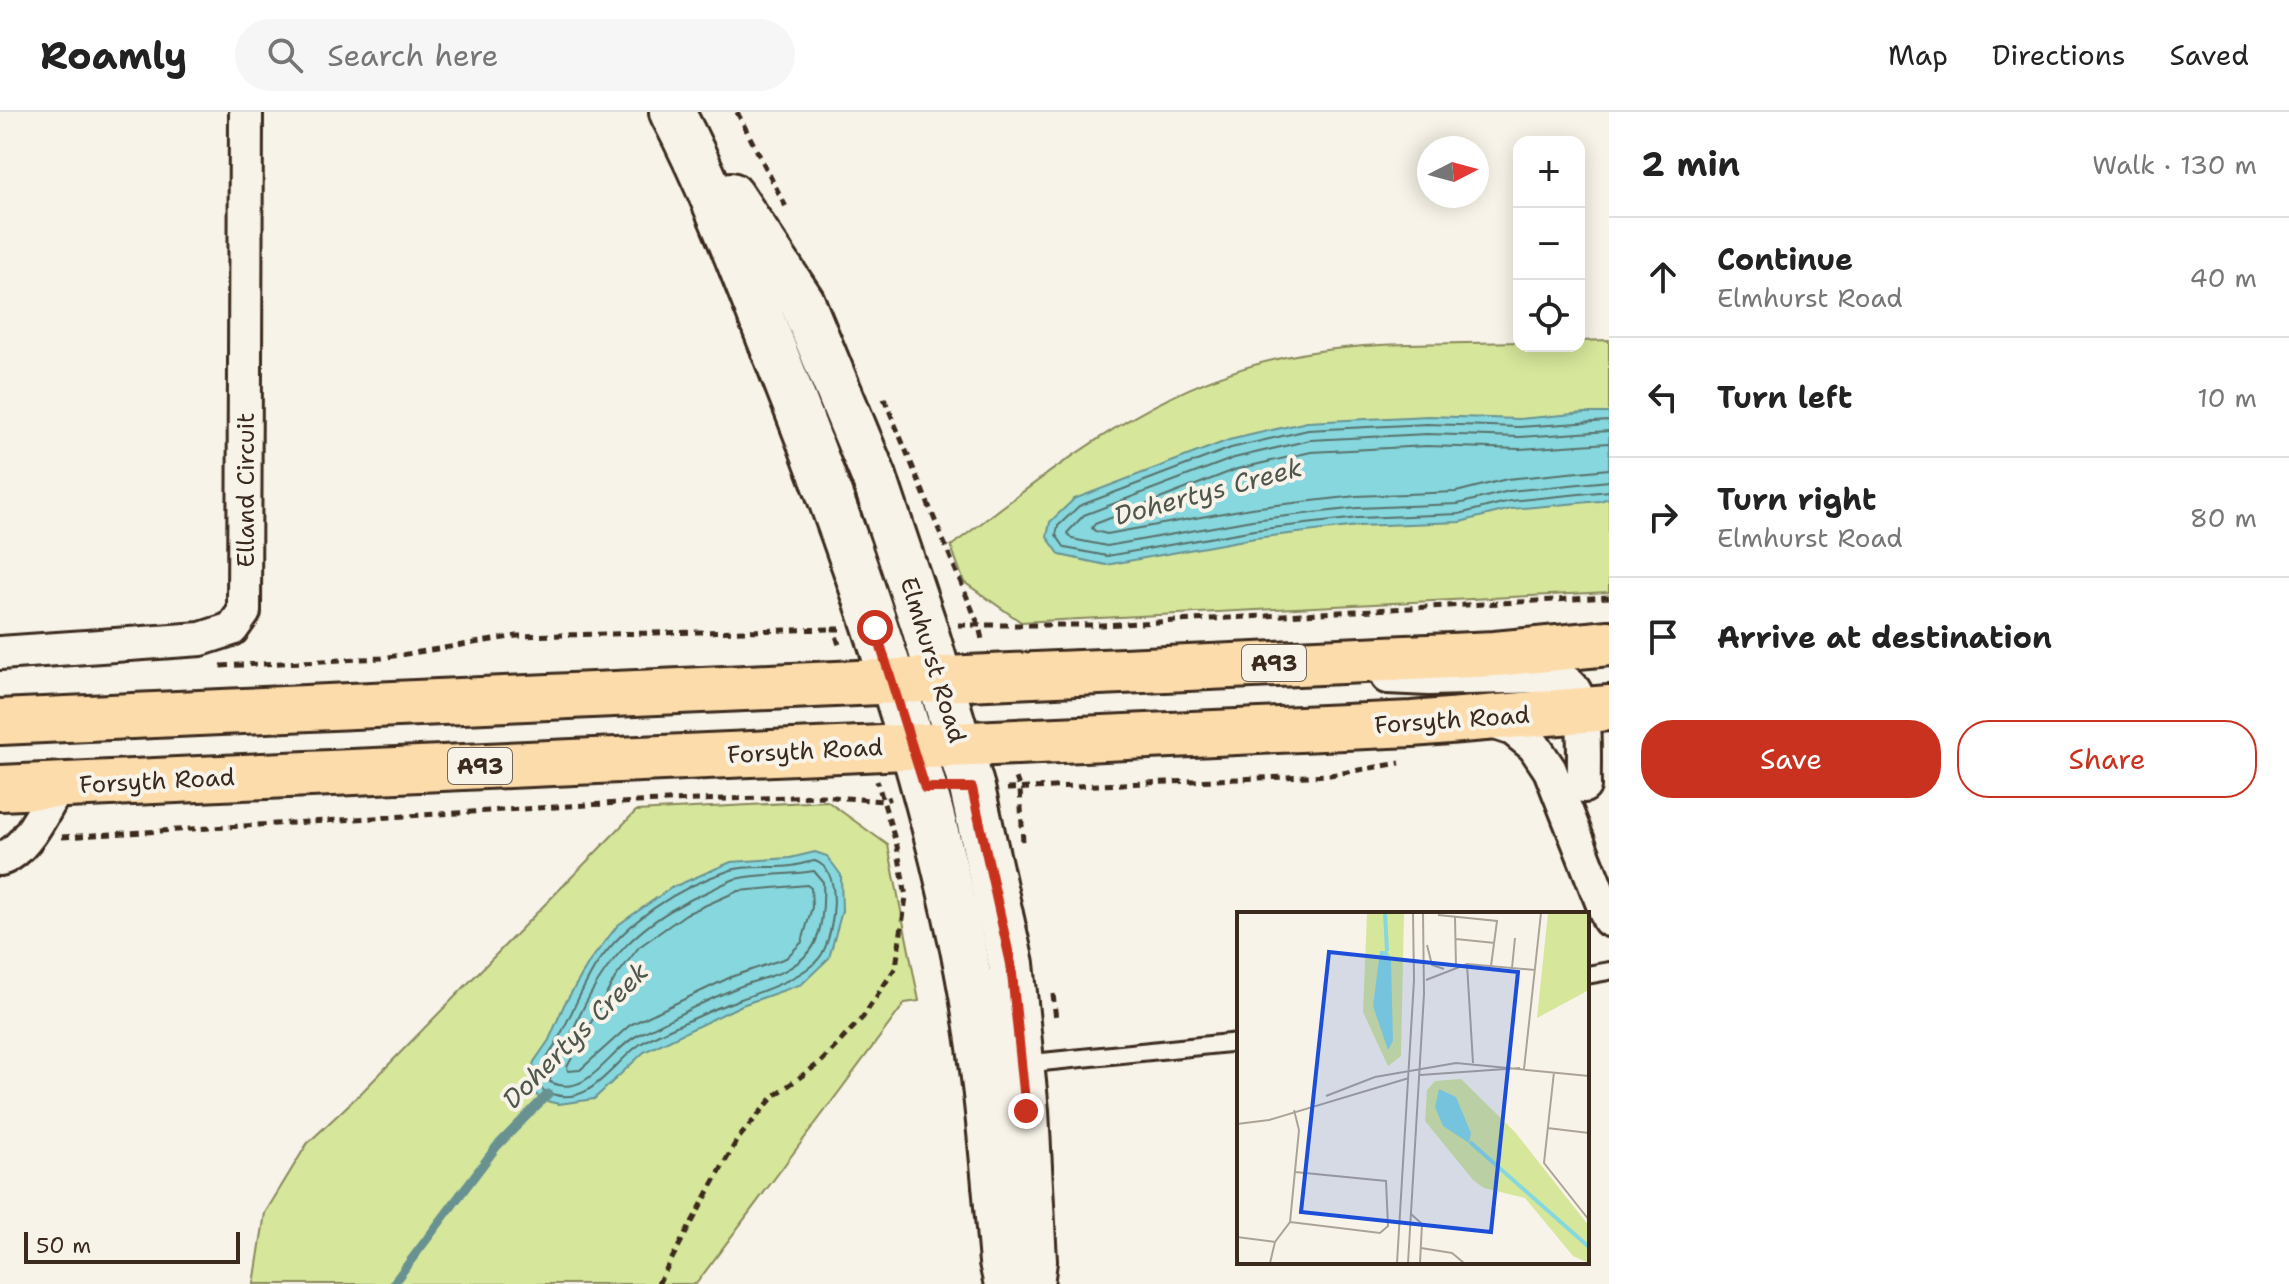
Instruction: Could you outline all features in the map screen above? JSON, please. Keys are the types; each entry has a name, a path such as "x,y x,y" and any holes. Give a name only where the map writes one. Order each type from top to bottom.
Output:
{"highway":[{"name":"A93","path":"0,722 1495,654 1609,643"},
{"name":"Forsyth Road","path":"0,788 1365,727 1595,709"}],"street":[{"name":"Elland Circuit","path":"0,653 201,639 232,629 244,612 246,112"},
{"name":"Elmhurst Road","path":"678,123 741,208 802,302 874,477 924,625 972,788 1011,964 1034,1261 1031,1284"},
{"name":"Elmhurst Road","path":"678,123 722,221 827,484 854,629 871,681 913,746 925,788 967,970 989,1118 1002,1262 1007,1284"},
{"path":"1252,664 1383,677 1559,678 1595,709 1584,786 1582,851"},
{"path":"1482,719 1513,729 1534,746 1550,770 1607,909"},
{"path":"1584,786 1588,769 1598,754 1609,750"},
{"path":"0,859 7,857 27,839 59,785"}],"lane":[{"path":"1589,975 1609,971"},
{"path":"1021,1064 1237,1042"}],"path":[{"path":"924,625 1103,625 1609,597"},
{"path":"220,666 382,658 517,636 854,629 871,681"},
{"path":"658,1284 737,1140 774,1096 821,1062 863,1017 896,967 906,897 897,846 867,748"},
{"path":"972,788 1020,789 1330,775 1405,763"},
{"path":"27,839 636,802 821,796 883,801 925,788"}],"green space":[{"path":"1609,340 1609,592 1021,622 964,582 951,546 1075,454 1117,427 1160,402 1206,381 1254,365 1306,353 1359,346 1513,342 1513,352 1585,352 1585,341"},
{"path":"827,801 888,845 919,1001 905,1003 696,1284 254,1284 265,1213 307,1144 362,1092 636,811"}],"water":[{"path":"1609,413 1609,498 1600,501 1511,509 1460,522 1358,526 1255,538 1106,565 1060,555 1047,537 1050,522 1074,499 1229,440 1307,422 1428,416 1519,419"},
{"path":"815,852 827,856 841,875 842,911 829,958 802,984 742,1005 644,1052 594,1099 559,1104 542,1100 532,1091 530,1081 534,1062 549,1040 564,1005 590,961 618,925 671,888 731,862 790,858"}],"waterway":[{"name":"Dohertys Creek","path":"393,1284 497,1146 548,1094"}],"route":[{"path":"875,628 925,788 972,788 1011,964 1026,1111"}]}
